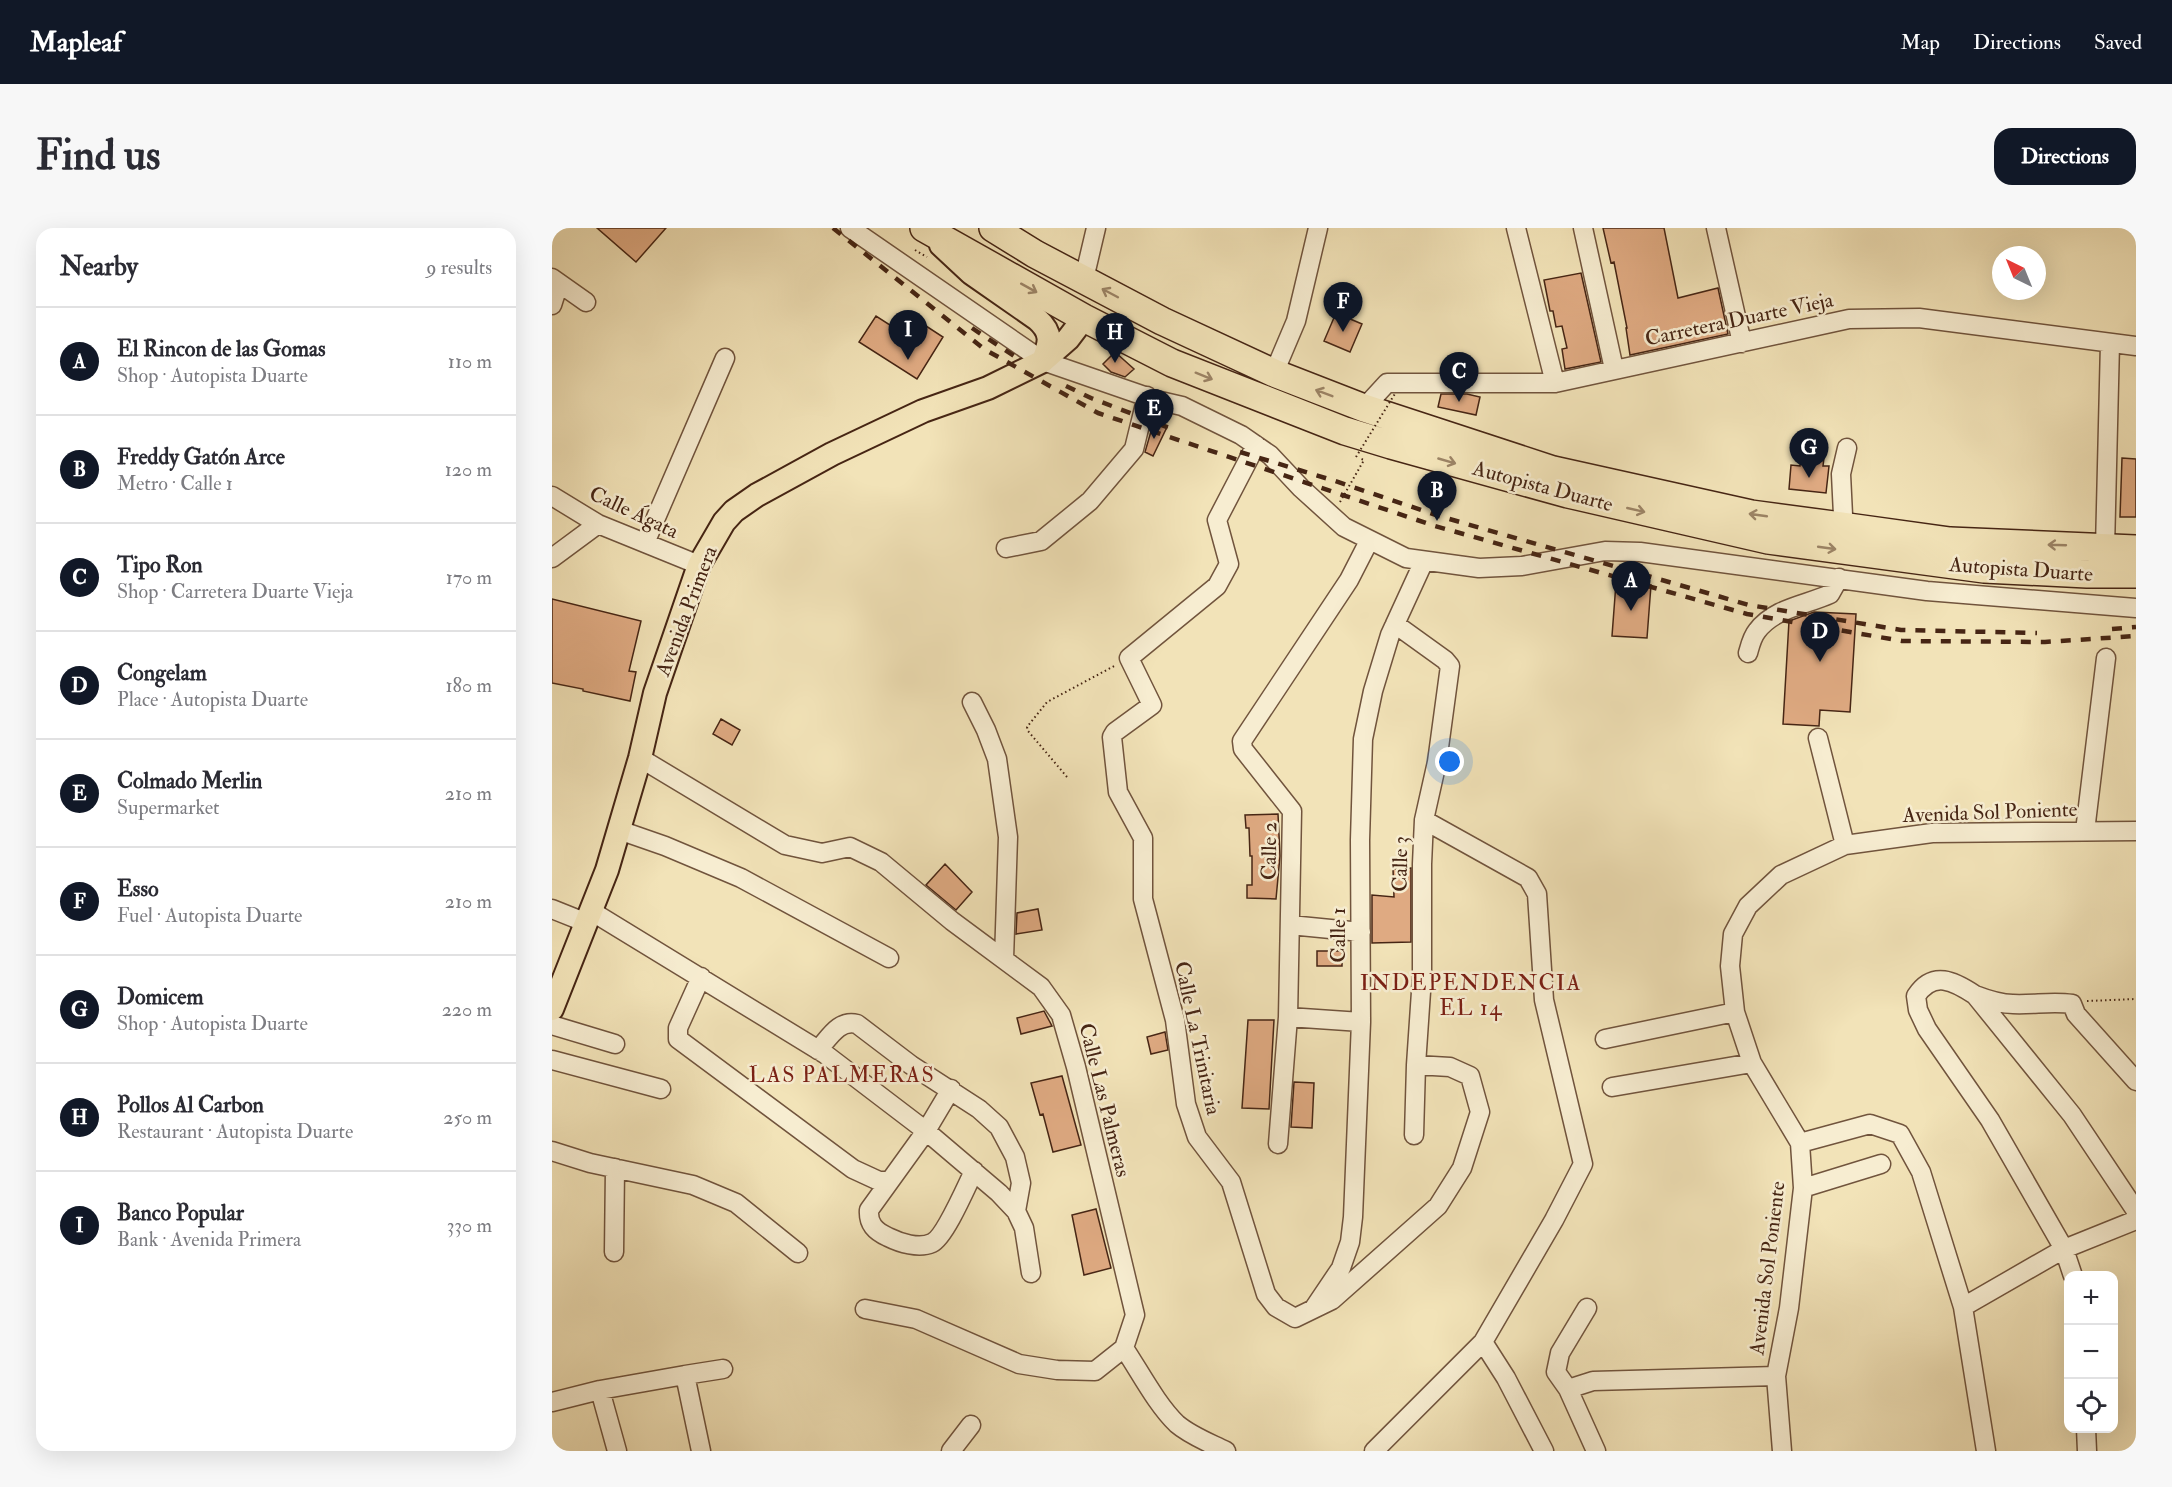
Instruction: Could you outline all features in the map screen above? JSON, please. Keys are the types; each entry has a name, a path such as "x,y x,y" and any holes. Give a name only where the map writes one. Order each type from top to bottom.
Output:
{"highway":[{"name":"Autopista Duarte","path":"923,228 1084,318 1172,363 1345,431 1568,494 1768,540 1984,569 2136,574"},
{"name":"Autopista Duarte","path":"993,228 1035,254 1162,321 1274,373 1364,408 1553,470 1751,514 1950,541 2136,549"}],"main road":[{"path":"923,228 971,273 1045,326 1050,343 1043,361"},
{"name":"Avenida Primera","path":"552,1009 607,870 640,758 655,693 699,565 714,536 729,517 779,481 923,411 988,388 1043,361 1068,339 1084,318"}],"street":[{"path":"850,228 1043,361 1182,406 1241,435 1270,455 1344,527 1406,558 1479,568 1522,566 1605,551 1640,552 1927,591 2136,608"},
{"path":"1084,279 1096,228"},
{"path":"1274,373 1296,321 1318,228"},
{"path":"1516,228 1555,383"},
{"path":"1583,228 1614,369"},
{"path":"1716,228 1742,344"},
{"path":"552,306 556,280 586,302"},
{"name":"Carretera Duarte Vieja","path":"1364,408 1387,382 1555,383 1849,319 1919,318 2136,346"},
{"path":"2105,548 2110,343"},
{"path":"645,543 725,358"},
{"path":"1005,548 1041,541 1090,501 1134,448 1147,396"},
{"path":"1129,658 1217,586 1229,560 1217,520 1256,445"},
{"path":"1841,526 1843,515 1841,474 1847,448"},
{"name":"Calle Ágata","path":"552,496 598,524 699,565"},
{"path":"552,558 598,524"},
{"name":"Calle 2","path":"1278,1144 1288,1017 1292,811 1243,749 1242,741 1349,580 1370,541"},
{"name":"Calle 1","path":"1313,1309 1341,1268 1350,1242 1353,1217 1361,1022 1360,840 1363,739 1373,691 1395,624 1424,561"},
{"path":"1748,653 1756,632 1768,620 1785,610 1830,594 1839,578"},
{"name":"Calle 3","path":"1395,624 1450,666 1437,762 1424,820 1422,977 1414,1135"},
{"name":"Calle La Trinitaria","path":"1129,658 1152,705 1114,732 1111,745 1118,792 1143,838 1143,899 1175,1020 1186,1104 1197,1137 1231,1182 1266,1294 1276,1307 1295,1318 1332,1300 1438,1206 1462,1168 1480,1112 1470,1076 1450,1067 1416,1065"},
{"path":"2085,831 2106,658"},
{"path":"972,702 997,759 1008,837 1004,959"},
{"path":"1818,738 1845,845"},
{"name":"Calle Las Palmeras","path":"640,758 785,845 822,853 850,847 881,862 952,921 1041,987 1061,1015 1076,1067 1135,1316 1124,1348"},
{"path":"1374,1451 1483,1342 1554,1220 1583,1164 1544,1000 1537,894 1528,878 1424,820"},
{"path":"619,830 665,846 741,878 889,958"},
{"name":"Avenida Sol Poniente","path":"1782,1451 1776,1376 1789,1308 1803,1188 1800,1143 1752,1063 1735,1012 1730,966 1733,934 1748,906 1781,875 1845,845 1932,833 2136,831"},
{"path":"552,909 589,917 701,976 818,1050 926,1131 1016,1210 1024,1228 1031,1273"},
{"path":"1290,925 1361,932"},
{"path":"701,976 678,1028 678,1039 853,1169 879,1181 890,1180"},
{"path":"2072,1271 2064,1249 1990,1120 1927,1029 1918,1010 1916,996 1922,986 1939,981 1956,982 1975,995 1995,1002 2072,1004 2076,1014 2136,1081"},
{"path":"1975,995 2072,1115 2136,1211"},
{"path":"1605,1039 1735,1012"},
{"path":"1288,1017 1361,1022"},
{"path":"818,1050 840,1026 849,1022 857,1024 911,1065 951,1089 999,1127 1015,1157 1021,1183 1016,1210"},
{"path":"552,1025 615,1044"},
{"path":"552,1060 661,1089"},
{"path":"1612,1087 1752,1063"},
{"path":"951,1089 926,1131 869,1210 868,1219 877,1232 901,1243 922,1245 933,1243 940,1236 974,1171"},
{"path":"1800,1143 1870,1124 1900,1134 1921,1172 1963,1307 1986,1451"},
{"path":"552,1151 693,1185 736,1203 798,1253"},
{"path":"1803,1188 1881,1164"},
{"path":"615,1168 615,1252"},
{"path":"1963,1307 2064,1249 2136,1220"},
{"path":"1587,1308 1560,1353 1556,1372 1568,1389 1596,1451"},
{"path":"866,1309 916,1319 1019,1364 1057,1370 1095,1371 1124,1348 1178,1424 1226,1451"},
{"path":"1483,1342 1506,1378 1544,1451"},
{"path":"552,1402 600,1390 723,1369"},
{"path":"685,1375 701,1451"},
{"path":"1568,1389 1593,1381 1776,1376"},
{"path":"600,1390 617,1451"},
{"path":"951,1451 971,1425"},
{"path":"2086,1433 2087,1451"}],"path":[{"path":"1356,456 1396,392"},
{"path":"1332,517 1364,460"},
{"path":"1066,777 1028,732 1027,727 1047,702 1129,658"},
{"path":"2072,1004 2096,999 2136,999"}],"building":[{"path":"597,228 666,228 636,262"},
{"path":"1603,228 1664,228 1678,298 1718,288 1728,334 1630,355 1614,262 1611,263"},
{"path":"1581,273 1601,362 1565,369 1562,349 1567,348 1562,326 1556,327 1553,311 1550,311 1544,280"},
{"path":"906,313 943,337 917,379 859,342 876,316 896,329"},
{"path":"1336,313 1362,324 1350,352 1324,341"},
{"path":"1115,352 1134,369 1125,377 1111,372 1103,364"},
{"path":"1441,394 1467,394 1480,397 1476,415 1438,407"},
{"path":"1154,421 1167,427 1153,456 1145,452"},
{"path":"1801,456 1824,458 1823,466 1829,466 1826,493 1789,489 1791,465 1800,466"},
{"path":"2122,458 2136,459 2136,517 2120,517"},
{"path":"1616,583 1651,585 1647,638 1612,636"},
{"path":"552,599 641,621 629,671 636,672 630,701 552,683"},
{"path":"1814,612 1856,614 1850,712 1820,710 1819,726 1783,724 1789,621"},
{"path":"721,719 740,730 732,745 713,734"},
{"path":"1278,814 1280,856 1276,899 1247,898 1247,885 1252,885 1252,856 1250,856 1249,828 1246,828 1245,815"},
{"path":"945,864 972,892 956,910 926,885"},
{"path":"1411,868 1411,942 1372,943 1372,895 1394,897 1393,869"},
{"path":"1038,909 1042,930 1016,934 1017,913"},
{"path":"1317,951 1342,951 1342,966 1317,966"},
{"path":"1044,1011 1052,1026 1021,1034 1017,1018"},
{"path":"1248,1020 1274,1020 1269,1109 1242,1108"},
{"path":"1165,1032 1168,1050 1151,1054 1147,1037"},
{"path":"1062,1076 1081,1145 1053,1152 1043,1114 1040,1115 1031,1083"},
{"path":"1294,1082 1314,1083 1312,1128 1291,1127"},
{"path":"1096,1209 1111,1268 1084,1275 1072,1215"}],"railway":[{"path":"833,228 984,349 1098,413 1435,526 1747,614 1902,641 2045,642 2136,636"},
{"path":"972,328 1017,358"},
{"path":"1066,386 1177,431"},
{"path":"1240,452 1439,516 1749,605 1901,630 2037,633"},
{"path":"2112,629 2136,627"}],"place":[{"name":"Esso","path":"1343,332"},
{"name":"Banco Popular","path":"908,360"},
{"name":"Pollos Al Carbon","path":"1115,363"},
{"name":"Tipo Ron","path":"1459,402"},
{"name":"Colmado Merlin","path":"1154,439"},
{"name":"Domicem","path":"1809,478"},
{"name":"Freddy Gatón Arce","path":"1437,521"},
{"name":"El Rincon de las Gomas","path":"1631,611"},
{"name":"Congelam","path":"1820,662"}],"district":[{"name":"INDEPENDENCIA EL 14","path":"1471,994"},
{"name":"LAS PALMERAS","path":"842,1074"}]}
